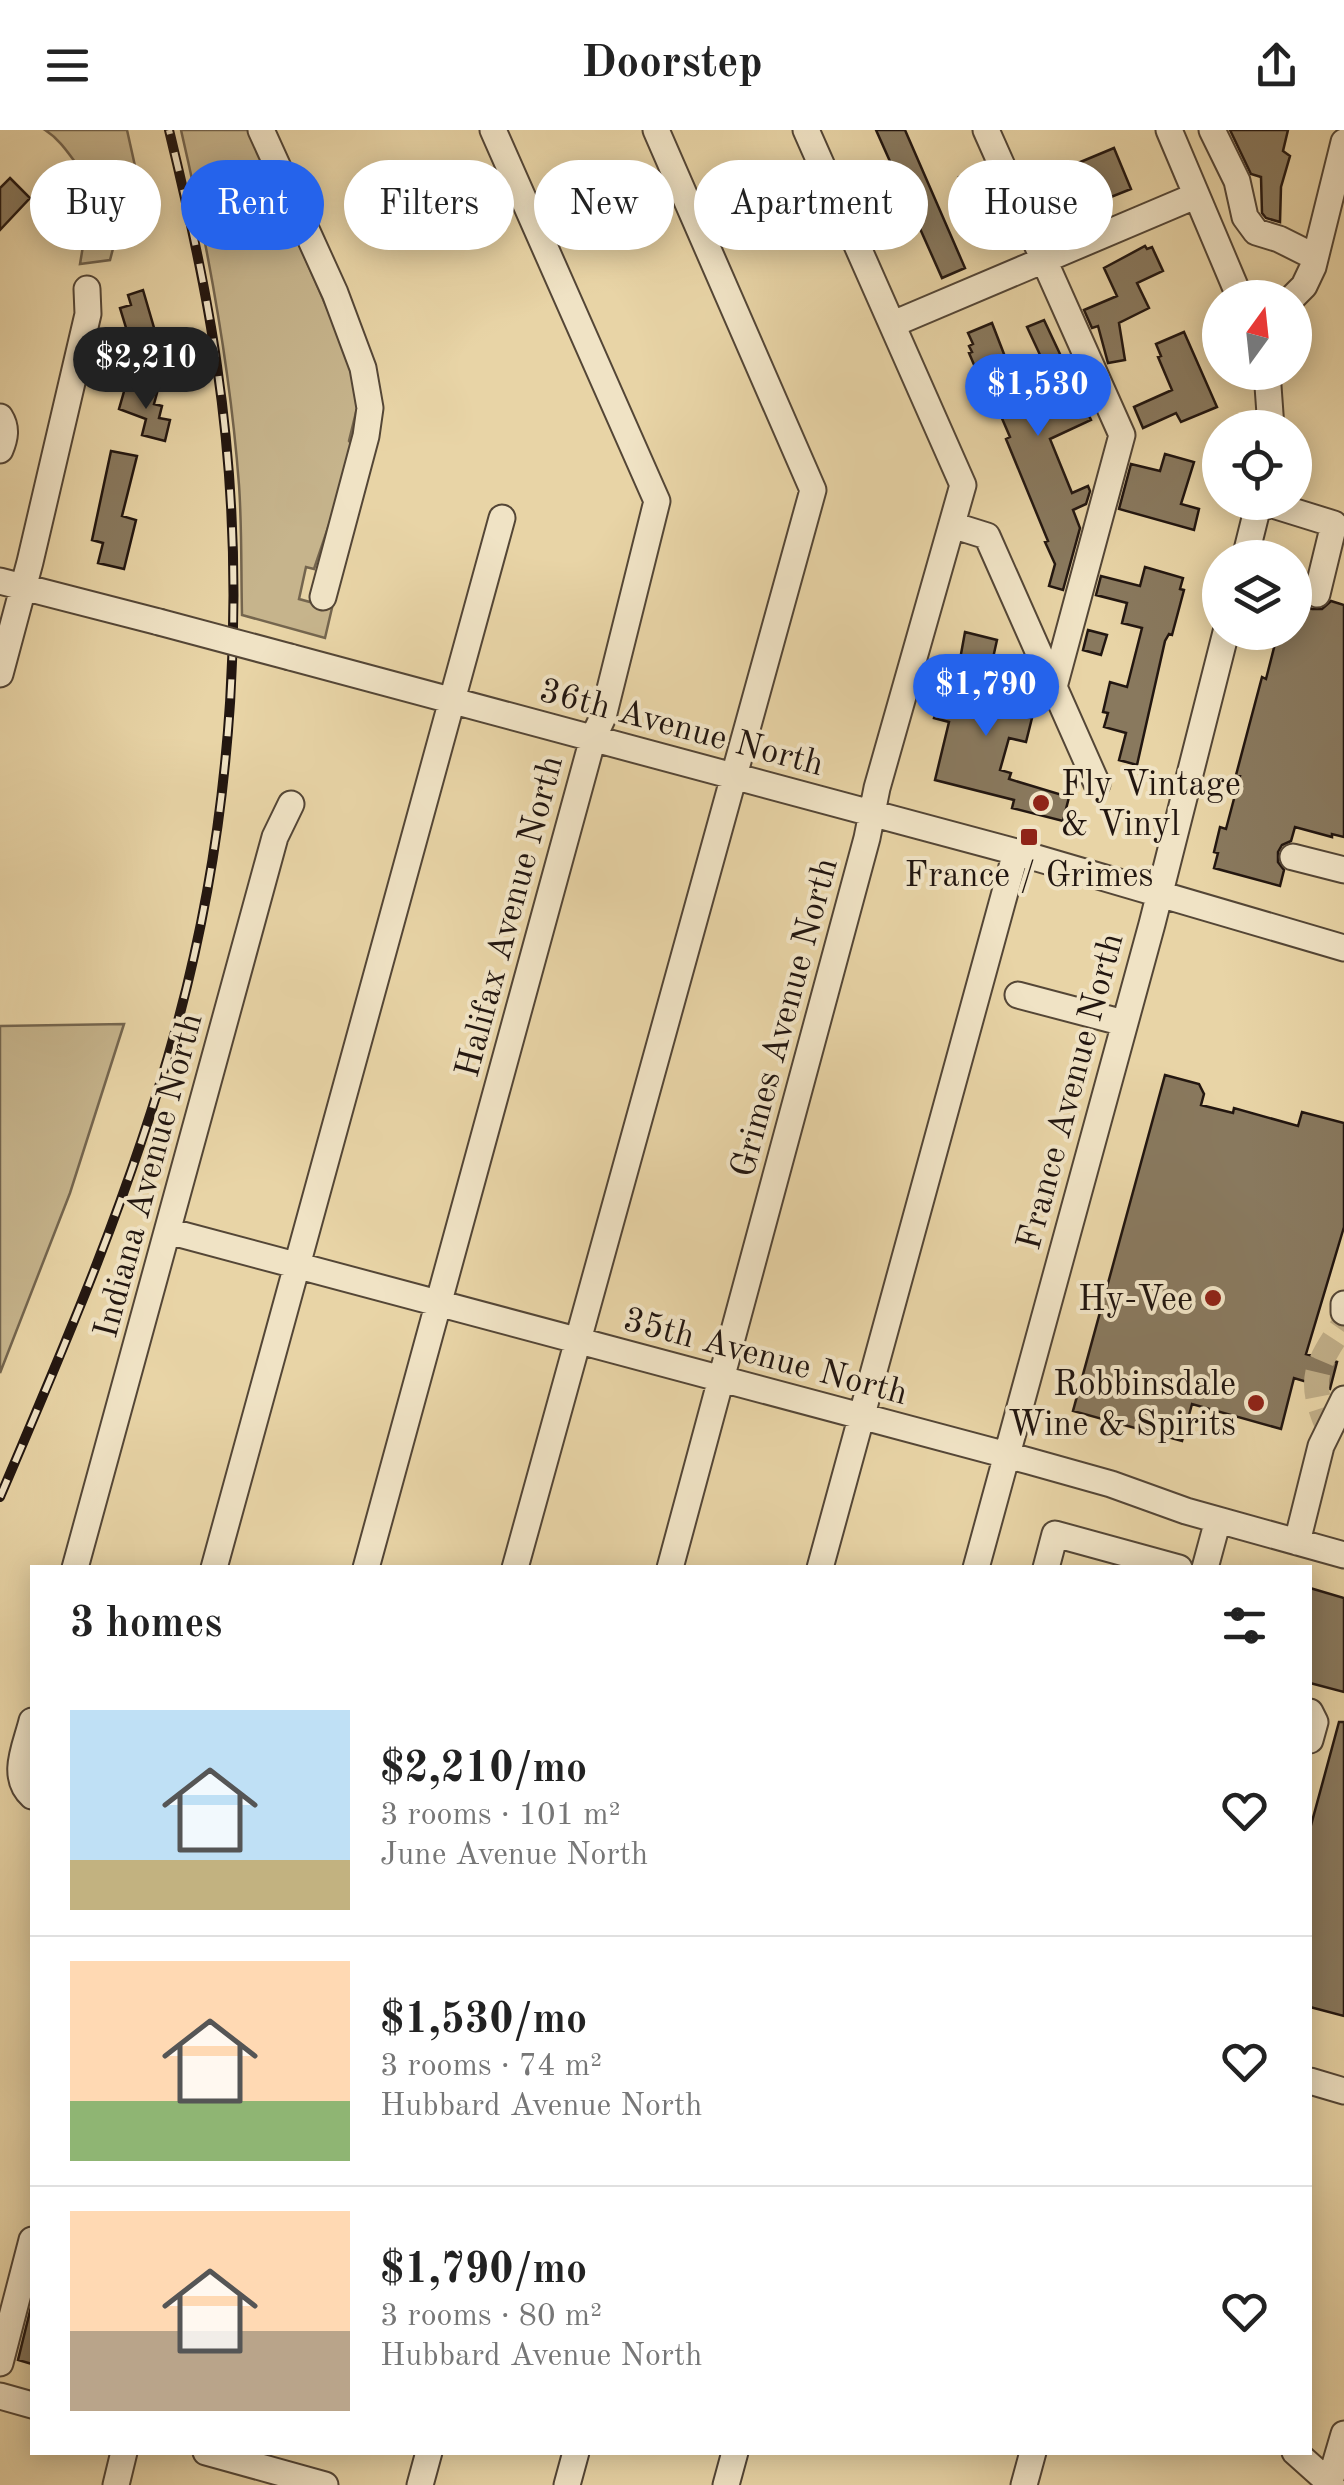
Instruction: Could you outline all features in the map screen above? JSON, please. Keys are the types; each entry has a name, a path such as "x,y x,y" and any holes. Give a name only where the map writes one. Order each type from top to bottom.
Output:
{"street":[{"path":"261,130 334,292 363,368 370,408 323,597"},
{"name":"Halifax Avenue North","path":"367,1565 593,738 603,716 658,501 493,130"},
{"path":"517,1565 813,490 656,130"},
{"path":"806,130 893,324 1195,196"},
{"path":"986,130 1122,436 1054,687"},
{"path":"1169,130 1232,280"},
{"path":"1212,130 1238,181 1246,217 1256,232 1315,257"},
{"path":"1306,280 1344,142"},
{"path":"0,674 12,584 88,314 86,289"},
{"name":"Grimes Avenue North","path":"671,1565 963,486 893,324"},
{"path":"0,417 5,438 0,450"},
{"path":"215,1565 502,518"},
{"path":"1312,519 1339,528 1317,594"},
{"path":"952,526 987,536 1098,784"},
{"name":"36th Avenue North","path":"12,584 1016,852 1344,948"},
{"name":"France Avenue North","path":"977,1565 1221,650"},
{"name":"Indiana Avenue North","path":"76,1565 275,837 292,804"},
{"path":"821,1565 1016,852"},
{"path":"1294,857 1344,870"},
{"path":"1018,994 1124,1023"},
{"name":"35th Avenue North","path":"168,1231 1111,1484 1218,1520 1344,1555"},
{"path":"1297,1542 1322,1446 1344,1400"},
{"path":"1206,1565 1218,1520"},
{"path":"1047,1565 1056,1534 1168,1565"},
{"path":"28,1791 21,1764 30,1729"},
{"path":"1312,2082 1344,2091"},
{"path":"0,2363 30,2248"},
{"path":"0,2396 30,2404"},
{"path":"1298,2455 1330,2484 1344,2434"},
{"path":"116,2485 123,2455"},
{"path":"218,2455 325,2485"},
{"path":"420,2485 428,2455"},
{"path":"567,2485 575,2455"},
{"path":"726,2485 734,2455"},
{"path":"1024,2485 1032,2455"}],"shaded area":[{"path":"45,130 127,130 134,160 74,160"},
{"path":"181,130 249,130 262,160 187,160"},
{"path":"82,250 113,250 110,260 80,264"},
{"path":"206,250 302,250 358,379 358,404 349,441 355,448 314,569 306,567 299,599 332,608 325,638 242,615 235,440"},
{"path":"124,1024 70,1193 0,1373 0,1026"}],"building":[{"path":"876,130 905,130 918,160 889,160"},
{"path":"1230,130 1288,130 1283,151 1290,156 1281,187 1280,222 1262,213 1261,177 1251,174"},
{"path":"1114,148 1131,189 1113,196 1113,160 1085,160"},
{"path":"10,178 30,198 0,230 0,188"},
{"path":"928,183 948,229 948,250 957,250 965,268 942,278 928,247"},
{"path":"1145,246 1152,247 1163,271 1137,283 1149,308 1119,323 1125,360 1108,363 1098,326 1092,328 1084,310 1117,296 1104,268"},
{"path":"143,290 155,331 163,329 171,355 147,362 141,341 131,344 120,308 131,305 128,295"},
{"path":"1044,320 1091,420 1050,439 1072,493 1088,486 1090,491 1086,504 1073,510 1080,528 1063,590 1049,586 1055,564 1045,542 1048,541 1006,439 1010,437 982,372 969,353 973,344 968,333 992,323 1028,416 1062,402 1027,327"},
{"path":"1184,332 1202,373 1202,390 1210,390 1217,407 1181,422 1176,413 1143,428 1134,407 1172,390 1156,344"},
{"path":"125,388 157,393 154,404 162,406 159,418 170,420 165,441 142,435 146,419 119,409"},
{"path":"111,451 137,456 122,516 136,520 124,569 98,563 103,543 92,540"},
{"path":"1165,454 1194,462 1181,504 1199,509 1194,530 1119,509 1131,464 1160,471"},
{"path":"1145,567 1183,578 1180,589 1184,590 1172,635 1165,641 1137,765 1119,760 1126,733 1104,727 1108,713 1103,712 1110,682 1127,687 1142,628 1122,623 1127,603 1096,595 1101,576 1140,586"},
{"path":"1331,601 1344,605 1344,837 1295,827 1291,841 1278,852 1278,862 1284,870 1280,886 1214,868 1220,827 1226,829 1262,677 1266,679 1273,650 1312,650 1312,609 1322,609"},
{"path":"1088,630 1107,635 1101,655 1083,650"},
{"path":"965,632 997,640 991,667 981,664 972,703 1032,718 1026,742 1009,738 1000,770 1011,773 1009,779 1069,797 1063,821 1012,808 1014,800 935,780 949,722 934,718 940,694 953,698"},
{"name":"Hy-Vee","path":"1165,1075 1199,1084 1204,1094 1201,1105 1233,1113 1234,1108 1298,1126 1302,1112 1344,1123 1344,1227 1306,1354 1337,1362 1330,1389 1294,1378 1281,1429 1192,1404 1182,1441 1073,1411"},
{"path":"1312,1589 1344,1598 1344,1692 1312,1684"},
{"path":"1339,1722 1344,1722 1344,2016 1312,2008 1312,1822"},
{"path":"30,2311 30,2363 18,2360"}],"tunnel":[{"path":"1330,1432 1319,1400 1317,1376 1344,1324"}],"railway":[{"path":"0,1497 95,1268 158,1092 195,951 223,785 233,617 227,449 208,307 169,130"}],"place":[{"name":"Fly Vintage & Vinyl","path":"1041,803"},
{"name":"France / Grimes","path":"1029,837"},
{"name":"Hy-Vee","path":"1213,1298"},
{"name":"Robbinsdale Wine & Spirits","path":"1256,1403"}]}
